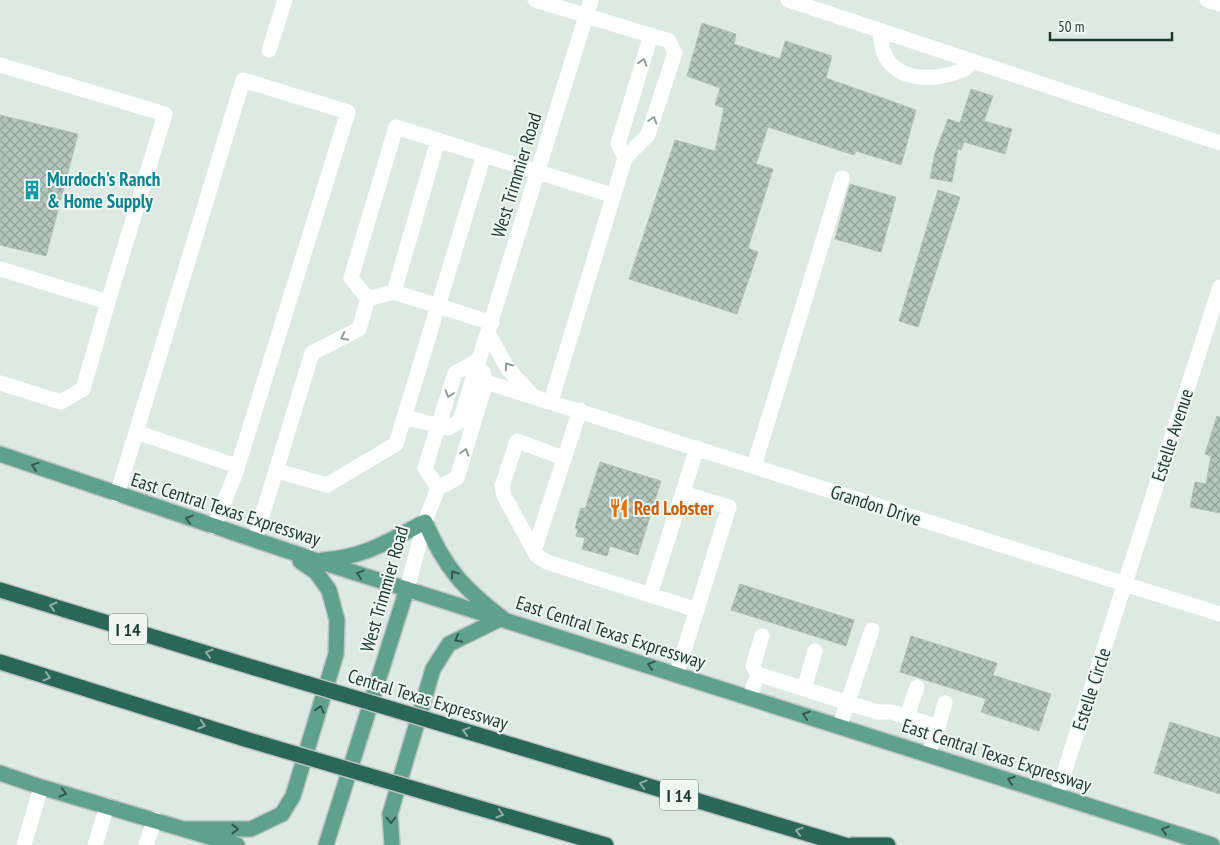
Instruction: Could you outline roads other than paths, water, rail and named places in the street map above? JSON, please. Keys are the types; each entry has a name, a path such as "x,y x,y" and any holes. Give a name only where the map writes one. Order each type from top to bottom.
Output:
{"highway":[{"name":"Central Texas Expressway","path":"0,590 845,845"},
{"path":"0,662 245,739 606,845"},
{"path":"539,825 578,845"},
{"path":"852,845 888,845"}],"main road":[{"name":"East Central Texas Expressway","path":"0,454 315,560 677,673 1212,845"},
{"path":"315,560 347,558 367,552 425,522 434,543 456,576 470,593 502,618 449,644 433,669 390,814 392,845"},
{"path":"187,829 250,829 282,814 293,796 336,654 337,620 329,590 316,572 280,548"},
{"name":"West Trimmier Road","path":"326,845 407,589"},
{"path":"0,772 41,787 155,819 237,845"},
{"path":"187,829 209,845"}],"street":[{"path":"269,50 285,0"},
{"path":"535,0 651,34 669,41 675,53 648,135 625,158 551,402"},
{"name":"West Trimmier Road","path":"479,360 590,0"},
{"path":"788,0 1220,143"},
{"path":"1207,0 1220,4"},
{"path":"880,30 884,54 897,69 927,80 953,76 966,68 968,60"},
{"path":"625,158 618,144 651,34"},
{"path":"0,65 165,114 83,390 61,402 0,383"},
{"path":"117,494 243,80 348,112 237,466 214,527"},
{"path":"368,299 351,278 396,127 614,196"},
{"path":"394,292 438,140"},
{"path":"277,471 327,485 396,444 484,155"},
{"path":"754,466 842,178"},
{"path":"0,269 108,302"},
{"name":"Estelle Avenue","path":"1124,584 1220,286"},
{"path":"368,299 394,292 439,306 490,328"},
{"path":"254,539 277,471 312,353 359,329 368,299"},
{"name":"Grandon Drive","path":"490,328 508,369 533,396"},
{"path":"479,360 486,382 457,478 438,488 425,468 455,373 479,360"},
{"name":"Grandon Drive","path":"486,382 580,410 1220,614"},
{"path":"534,551 580,410"},
{"path":"404,417 438,426"},
{"path":"136,432 237,466"},
{"path":"564,458 517,441 502,486 504,496 537,556 547,562 697,610"},
{"path":"650,595 697,448"},
{"name":"West Trimmier Road","path":"407,589 425,522 438,488"},
{"path":"677,673 729,507 683,493"},
{"name":"Estelle Circle","path":"1057,794 1124,584"},
{"path":"840,726 872,630"},
{"path":"762,636 753,666 758,674 878,712 892,712 938,727"},
{"path":"804,689 815,651"},
{"path":"750,697 758,674"},
{"path":"907,716 916,687"},
{"path":"928,754 945,702"},
{"path":"24,845 41,787"},
{"path":"95,845 107,806"},
{"path":"146,845 155,819"}],"place":[{"name":"Murdoch's Ranch & Home Supply","path":"32,190"},
{"name":"Red Lobster","path":"619,508"}]}
